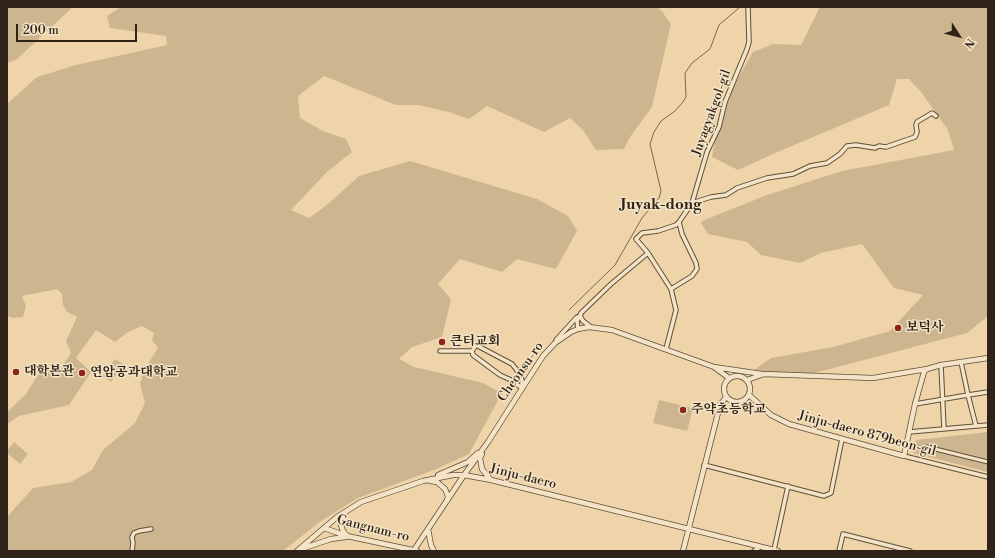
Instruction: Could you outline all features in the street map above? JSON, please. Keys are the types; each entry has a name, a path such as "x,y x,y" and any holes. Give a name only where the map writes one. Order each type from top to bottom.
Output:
{"street":[{"name":"Juyagyakgol-gil","path":"680,222 692,203 708,152 719,127 725,102 747,49 749,42 748,7"},
{"path":"692,203 711,197 726,195 736,188 767,178 793,174 810,166 827,163 848,146 856,145 875,148 879,146 886,147 915,137 918,132 916,125 917,122 932,113 936,116"},
{"path":"666,349 676,310 671,289 648,253 636,239 642,233 658,231 676,225 680,222 682,234 696,263 696,269 692,276 671,289"},
{"path":"543,356 581,313 611,284 648,253"},
{"path":"581,313 580,316 583,321 592,327"},
{"path":"578,329 577,321 581,313"},
{"name":"Cheonsu-ro","path":"416,551 428,529 488,442 543,356 559,340 578,329 592,327 612,330 714,367 729,378"},
{"path":"472,351 476,344 512,364 522,380 522,388"},
{"path":"440,351 472,351"},
{"path":"472,351 473,355 500,375 511,380 522,388"},
{"path":"714,367 764,374 873,378 988,358"},
{"path":"961,362 976,426"},
{"path":"941,365 944,429"},
{"path":"904,456 915,404 923,374 927,369"},
{"path":"747,380 764,374"},
{"path":"736,375 744,377 747,380 750,388 749,395 746,398 740,402 732,401 726,397 724,389 729,378 736,375"},
{"path":"915,404 988,392"},
{"name":"Jinju-daero 879beon-gil","path":"749,395 766,411 778,419 799,427 988,477"},
{"path":"683,551 720,405 726,397"},
{"path":"910,432 988,425"},
{"path":"704,465 824,496 831,493 842,439"},
{"path":"488,442 480,458 480,464 485,474 491,480"},
{"path":"423,481 468,462 488,442"},
{"path":"927,447 988,462"},
{"name":"Jinju-daero","path":"297,551 345,512 362,502 423,481 445,476 464,475 491,480 688,530 776,550"},
{"path":"423,481 431,481 441,485 447,493 446,503"},
{"path":"776,550 788,486"},
{"path":"297,551 331,539 347,536 341,525 345,512"},
{"name":"Gangnam-ro","path":"324,528 347,536 416,551"},
{"path":"132,551 132,537 134,533 139,530 151,529"},
{"path":"428,529 431,545 434,551"},
{"path":"839,551 843,534 901,550 910,551"},
{"path":"754,551 760,547"}],"shaded area":[{"path":"7,7 73,7 16,60 7,63"},
{"path":"121,7 656,7 661,10 671,24 652,107 630,137 624,149 596,150 583,130 570,118 544,132 487,106 469,119 449,112 418,105 396,105 324,76 298,96 300,118 323,131 346,139 352,152 327,172 291,210 309,218 328,204 359,176 410,161 537,199 568,216 577,231 556,269 517,259 502,272 460,259 438,284 451,299 442,337 412,347 399,359 414,367 483,383 502,393 469,454 434,470 358,498 321,521 283,551 7,551 7,517 33,488 71,482 92,470 103,450 135,423 145,403 140,384 144,370 158,348 152,340 154,333 142,326 128,332 115,342 96,330 76,358 91,372 69,405 19,416 7,424 7,412 26,394 44,365 58,373 71,353 66,341 77,317 67,312 63,305 62,294 57,289 22,296 26,306 23,317 12,318 7,316 7,104 37,77 76,65 167,45 166,36 110,28 107,16"},
{"path":"820,7 988,7 988,316 967,333 807,375 751,372 771,358 833,347 890,331 923,295 894,288 862,244 821,253 800,263 761,255 747,242 708,234 701,223 702,221 767,195 842,171 954,150 948,130 921,92 909,79 897,79 889,105 738,170 712,157 721,108 753,52 773,44 801,45"},
{"path":"115,359 123,364 111,382 103,376"},
{"path":"659,400 693,408 687,431 653,423"},
{"path":"988,432 988,472 913,453 916,440"},
{"path":"14,442 28,454 20,464 7,453"}],"waterway":[{"path":"569,310 615,265 642,218 659,198 661,191 650,144 654,132 661,121 675,111 686,97 685,73 692,63 710,49 719,25 740,7"}],"place":[{"name":"보덕사","path":"898,328"},
{"name":"큰터교회","path":"442,342"},
{"name":"대학본관","path":"16,372"},
{"name":"연암공과대학교","path":"82,373"},
{"name":"주약초등학교","path":"683,410"}],"district":[{"name":"Juyak-dong","path":"661,205"}]}
